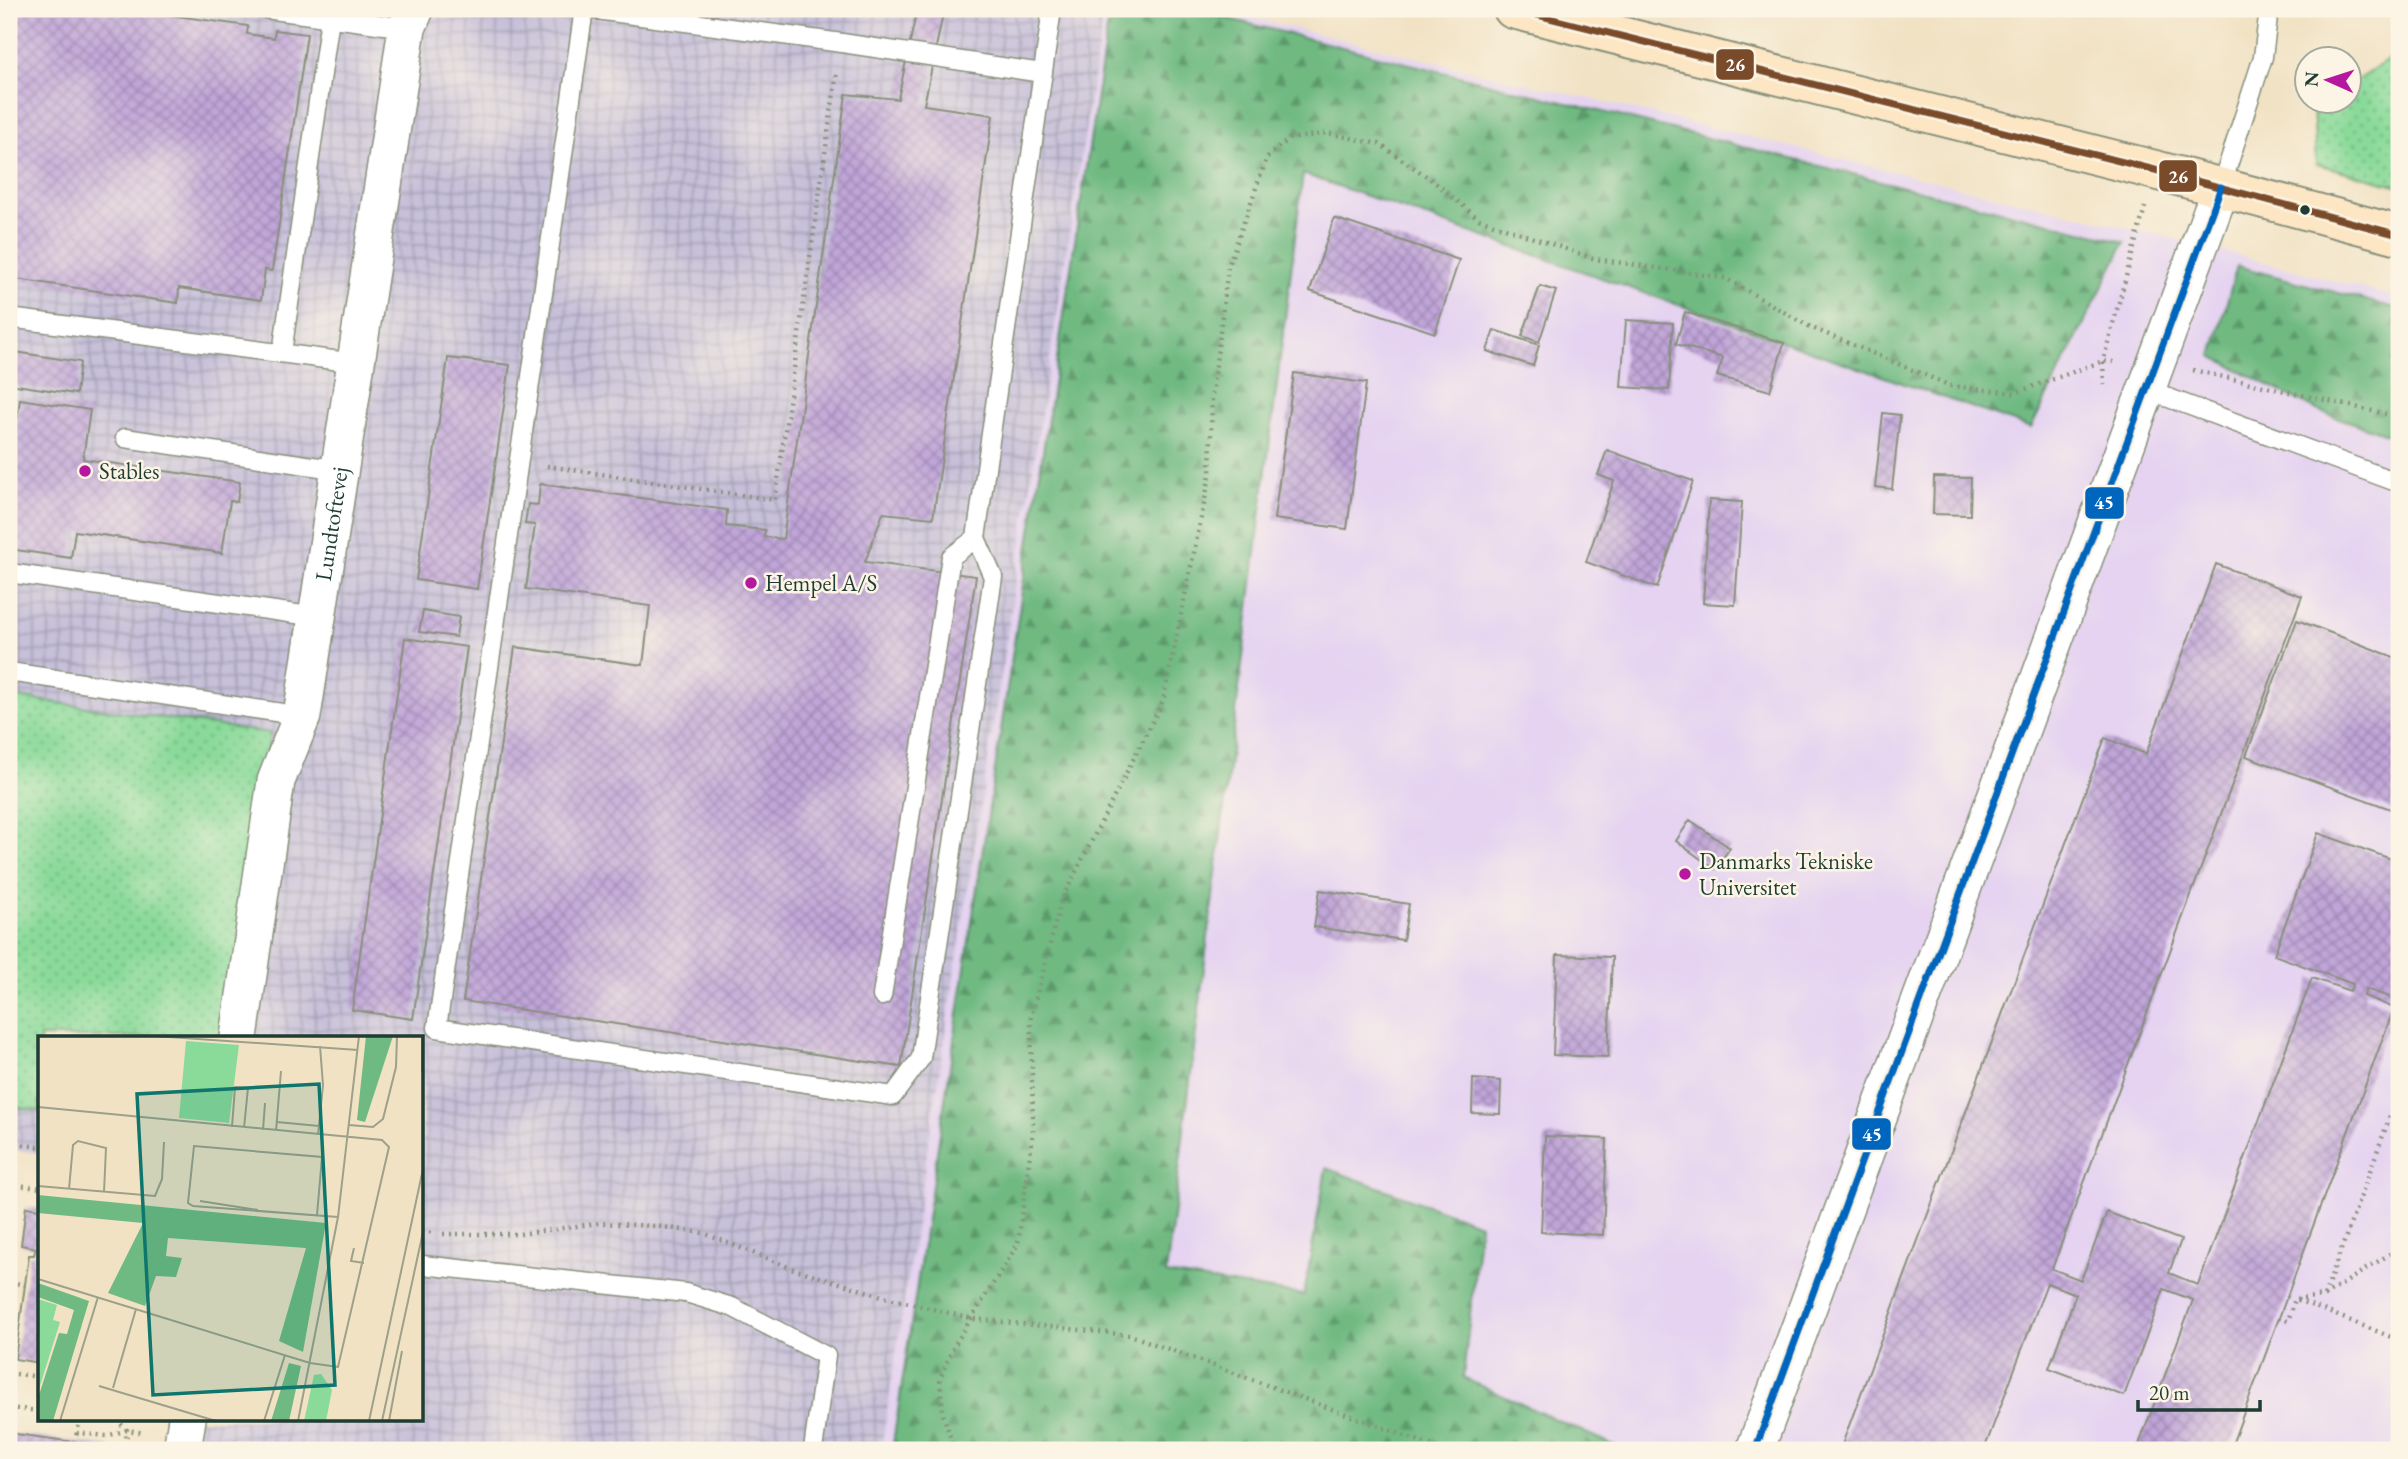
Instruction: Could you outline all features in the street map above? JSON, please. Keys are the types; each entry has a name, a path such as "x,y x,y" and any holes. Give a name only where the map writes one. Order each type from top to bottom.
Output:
{"street":[{"path":"1513,9 2155,170 2399,235"},
{"name":"Lundtoftevej","path":"239,1036 276,781 302,716 411,19"},
{"path":"1755,1450 2221,187"}],"lane":[{"path":"267,9 330,18 411,19"},
{"path":"1042,73 586,9 545,269 520,462 437,1028 893,1096 921,1058 993,577 976,538 1052,9"},
{"path":"2221,187 2263,57 2269,9"},
{"path":"282,353 330,18"},
{"path":"9,318 356,363"},
{"path":"2152,377 2399,483"},
{"path":"125,438 340,470"},
{"path":"882,996 951,557 976,538"},
{"path":"9,573 317,617"},
{"path":"9,672 302,716"},
{"path":"424,1265 686,1293 732,1307 826,1356 813,1450"}],"path":[{"path":"520,462 775,500 842,43"},
{"path":"954,1450 943,1413 940,1378 954,1346 1018,1244 1033,1131 1031,1018 1061,901 1163,701 1210,475 1212,395 1228,267 1268,157 1289,139 1327,134 1379,144 1432,180 1479,219 1595,259 1725,278 1810,327 1951,386 2015,393 2103,361 2152,377 2222,375 2399,417"},
{"path":"2129,439 2105,399 2103,361 2155,170"},
{"path":"2324,1296 2399,1092"},
{"path":"9,1143 38,1147"},
{"path":"9,1184 38,1188"},
{"path":"9,1220 9,1237"},
{"path":"424,1231 446,1234 520,1234 599,1223 656,1226 703,1233 790,1268 885,1297 973,1319 1130,1335 1444,1450"},
{"path":"2295,1299 2324,1296 2399,1248"},
{"path":"9,1257 12,1265 9,1290"},
{"path":"10,1282 25,1285"},
{"path":"2279,1318 2288,1321 2295,1299"},
{"path":"2295,1299 2399,1340"},
{"path":"9,1373 38,1377"},
{"path":"9,1408 38,1411"},
{"path":"74,1442 80,1420"},
{"path":"117,1420 127,1430"},
{"path":"77,1433 107,1436 127,1430 184,1436"},
{"path":"125,1450 127,1430"}],"shaded area":[{"path":"9,9 1104,9 881,1450 167,1450 172,1420 424,1420 424,1036 38,1036 38,1153 9,1149"},
{"name":"Danmarks Tekniske Universitet","path":"1104,9 1214,9 2184,241 2399,298 2399,1450 881,1450"}],"green space":[{"path":"1110,9 1190,9 2125,242 2031,428 1303,174 1166,1274 1304,1295 1326,1168 1480,1224 1463,1378 1624,1450 892,1450"},
{"path":"2399,53 2399,186 2316,164 2314,116 2362,116 2362,77"},
{"path":"2237,266 2399,309 2399,438 2321,412 2212,356"},
{"path":"9,696 270,733 227,1036 38,1036 38,1111 9,1106"}],"building":[{"path":"10,9 127,9 248,26 247,34 274,38 275,30 307,34 272,271 265,270 261,300 179,288 178,303 9,278 9,51 13,51 15,40 9,39"},
{"name":"Hempel A/S","path":"917,9 944,9 924,105 993,115 933,518 883,513 865,562 976,576 901,1067 463,1001 515,647 643,665 650,606 526,589 535,525 525,524 528,504 538,505 540,484 727,510 726,526 765,530 764,537 783,539 846,94 898,99"},
{"path":"1334,218 1459,260 1435,333 1310,291"},
{"path":"1540,286 1556,291 1539,342 1522,336"},
{"path":"1685,312 1784,343 1770,391 1717,376 1723,358 1676,344"},
{"path":"1626,320 1673,323 1669,390 1621,387"},
{"path":"1494,330 1539,345 1533,366 1487,351"},
{"path":"9,351 80,362 76,394 9,384"},
{"path":"448,358 510,365 477,589 416,580"},
{"path":"1294,373 1366,383 1347,529 1274,519"},
{"name":"Stables","path":"20,399 90,410 83,459 240,482 237,502 230,501 222,553 75,531 71,558 9,549 9,448 13,449"},
{"path":"1883,413 1900,415 1892,489 1875,487"},
{"path":"1607,450 1693,481 1657,588 1586,562 1614,481 1598,475"},
{"path":"1934,477 1971,478 1970,515 1933,514"},
{"path":"1709,500 1742,502 1735,605 1703,603"},
{"path":"2216,564 2302,596 2052,1269 2081,1280 2107,1212 2181,1240 2169,1273 2198,1285 2312,978 2350,991 2353,984 2274,955 2318,833 2391,859 2399,838 2399,989 2395,999 2366,989 2364,996 2394,1008 2230,1450 2137,1450 2193,1300 2164,1289 2124,1396 2049,1368 2076,1294 2047,1283 1984,1450 1840,1450 2105,738 2146,754"},
{"path":"423,611 459,617 456,637 419,632"},
{"path":"2297,620 2399,659 2399,812 2246,756"},
{"path":"405,638 467,647 413,1019 352,1010"},
{"path":"1690,820 1730,848 1715,869 1676,841"},
{"path":"1320,890 1409,904 1403,940 1314,927"},
{"path":"1557,955 1612,957 1608,1057 1553,1055"},
{"path":"1473,1079 1501,1081 1500,1114 1472,1113"},
{"path":"1545,1136 1607,1139 1603,1235 1541,1232"},
{"path":"26,1207 38,1209 38,1363 15,1359 29,1255 34,1255 36,1248 21,1245"},
{"path":"9,1433 110,1447 110,1450 9,1450"}],"transit line":[{"name":"26","path":"1513,9 2155,170 2399,235"},
{"name":"45","path":"1755,1450 2221,187"}],"place":[{"name":"Stables","path":"85,471"},
{"name":"Hempel A/S","path":"751,583"},
{"name":"Danmarks Tekniske Universitet","path":"1685,874"}]}
